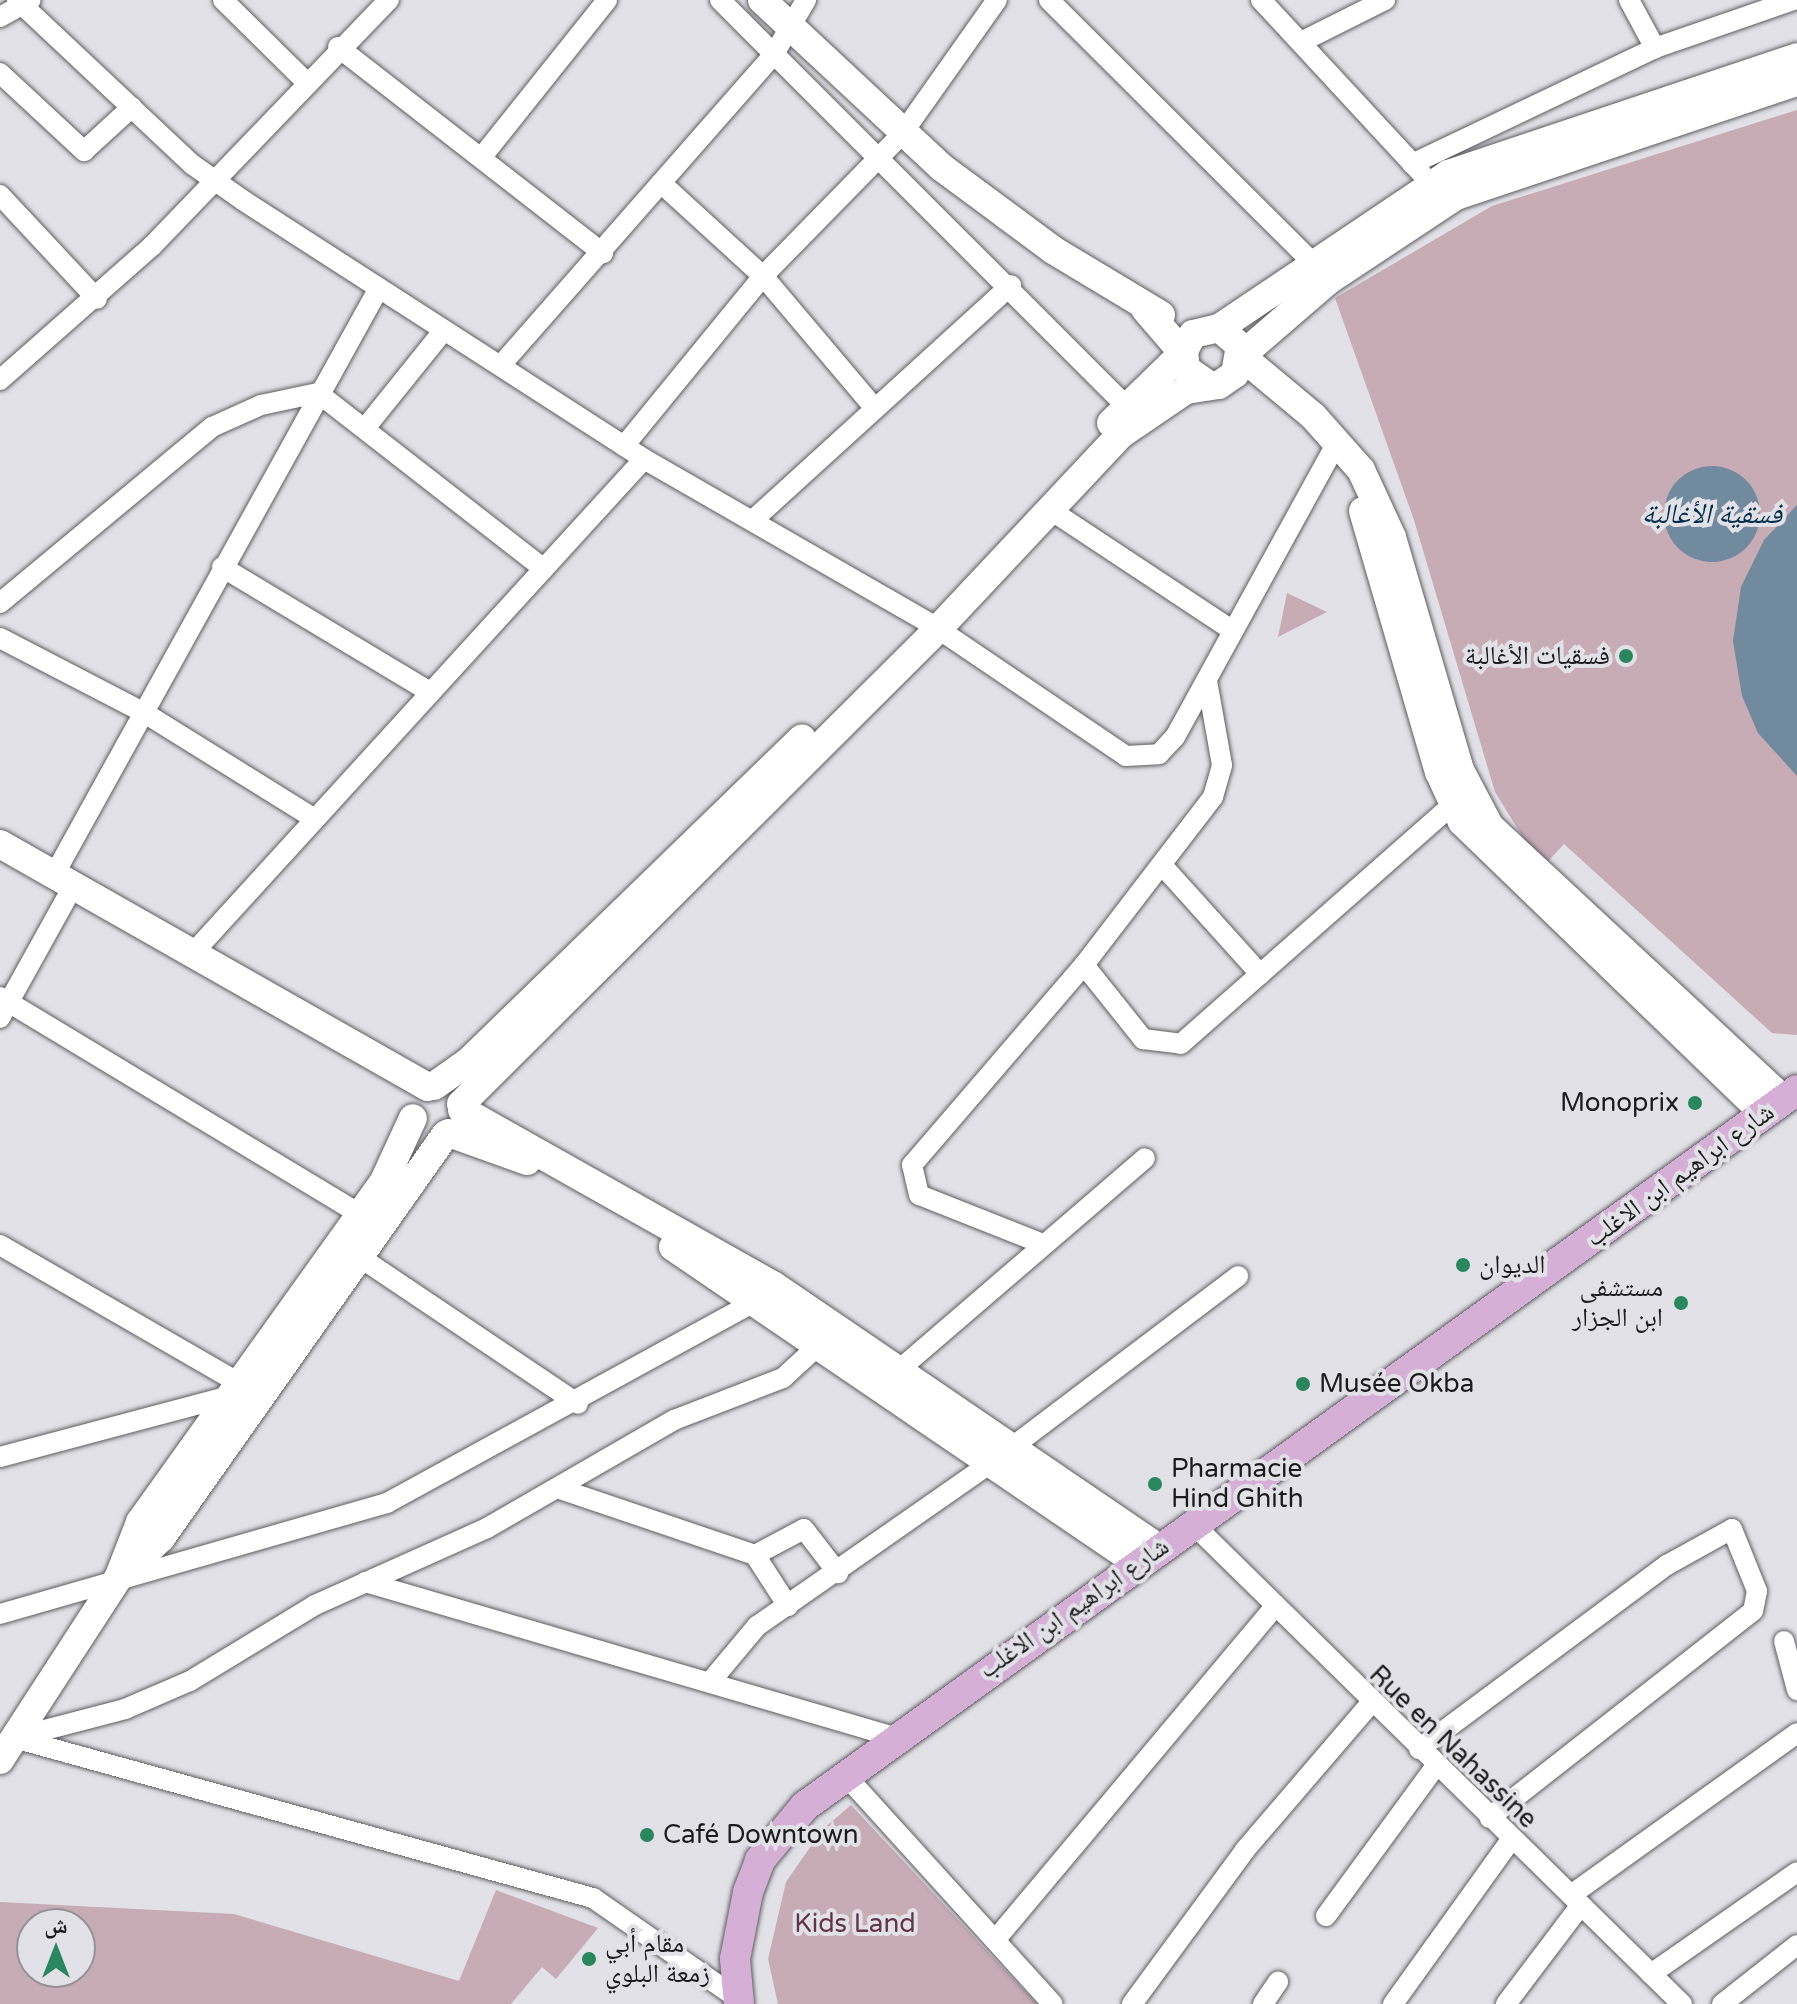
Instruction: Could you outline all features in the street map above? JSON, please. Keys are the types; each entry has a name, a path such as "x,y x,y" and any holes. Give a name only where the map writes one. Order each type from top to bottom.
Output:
{"main road":[{"name":"شارع ابراهيم ابن الاغلب","path":"738,2001 739,1924 760,1860 805,1806 894,1737 1150,1557 1192,1523 1782,1102"}],"street":[{"path":"223,0 305,81"},
{"path":"0,380 97,299 338,47 389,0"},
{"path":"481,158 607,0"},
{"path":"720,0 1011,285 1127,407"},
{"path":"762,0 902,134 1053,250 1145,309 1183,353 1191,376 1274,405 1331,453 1364,513 1460,797 1782,1102"},
{"path":"501,365 603,253 774,54 806,0"},
{"path":"624,446 763,276 902,134 997,0"},
{"path":"1049,0 1314,264"},
{"path":"1261,0 1303,41 1437,195"},
{"path":"1303,41 1384,0"},
{"path":"1629,0 1655,48"},
{"path":"1412,164 1655,48 1794,0"},
{"path":"0,17 23,1 132,107 212,179 644,459 930,624 1126,756 1168,747 1331,453"},
{"path":"338,47 603,253"},
{"path":"7,1749 119,1577 140,1522 392,1168 412,1115 431,1087 555,979 1052,511 1120,435 1186,390 1214,385 1235,374 1241,356 1329,280 1495,153 1797,57"},
{"path":"0,73 84,151 132,107"},
{"path":"119,1577 161,1538 455,1120 930,624 1127,407 1183,353 1193,334 1213,328 1314,264 1437,195 1797,82"},
{"path":"661,183 763,276 872,405"},
{"path":"0,195 97,299"},
{"path":"753,520 872,405 1011,285"},
{"path":"360,1214 3,1006 143,712 379,288"},
{"path":"1145,309 1213,328 1235,338 1241,356 1338,441 1372,490 1460,797"},
{"path":"366,427 444,330"},
{"path":"0,603 212,427 261,405 318,393 366,427 544,569"},
{"path":"193,953 644,459"},
{"path":"1052,511 1233,631"},
{"path":"222,567 430,692"},
{"path":"0,638 143,712 315,819"},
{"path":"1043,1244 919,1195 911,1174 920,1150 1084,965 1162,865 1219,780 1221,749 1207,681"},
{"path":"1084,965 1143,1039 1166,1047 1181,1044 1460,797"},
{"path":"0,844 60,887 389,1087 423,1132 455,1120 900,1369 1004,1453 1150,1557"},
{"path":"0,861 193,953 431,1087 450,1090 455,1120"},
{"path":"1162,865 1260,974"},
{"path":"900,1369 1145,1158"},
{"path":"0,1245 235,1389"},
{"path":"358,1256 578,1404"},
{"path":"711,1681 740,1642 1004,1453 1238,1276"},
{"path":"766,1293 822,1342 1004,1453"},
{"path":"0,1614 119,1577 387,1503 578,1404 766,1293"},
{"path":"7,1749 125,1709 190,1681 365,1582 560,1489 674,1420 783,1378 822,1342"},
{"path":"3,1453 235,1389"},
{"path":"560,1489 755,1555 788,1606"},
{"name":"Rue en Nahassine","path":"1192,1523 1370,1704 1682,2004"},
{"path":"755,1555 804,1529 838,1573"},
{"path":"1419,1749 1667,1565 1732,1529 1757,1591 1753,1611 1489,1818"},
{"path":"365,1582 894,1737"},
{"path":"996,1939 1275,1607"},
{"path":"1784,1641 1797,1690"},
{"path":"1132,2004 1245,1850 1370,1704"},
{"path":"1506,2004 1576,1900 1797,1733"},
{"path":"7,1749 593,1898 738,2001"},
{"path":"1326,1916 1435,1767"},
{"path":"845,1775 1053,2004"},
{"path":"1393,2004 1511,1840"},
{"path":"1651,1974 1797,1872"},
{"path":"1722,2004 1797,1945"},
{"path":"1263,2004 1278,1982"}],"green space":[{"name":"فسقيات الأغالبة","path":"1797,110 1797,1035 1772,1033 1564,844 1542,868 1495,792 1414,520 1335,298 1492,206"},
{"path":"1287,593 1327,612 1278,637"},
{"name":"Kids Land","path":"851,1805 1037,2004 778,2004 768,1959 786,1882 822,1830"},
{"path":"496,1890 598,1928 556,1979 542,1967 511,2004 0,2004 0,1902 234,1914 459,1981"}],"water":[{"name":"فسقية الأغالبة","path":"1712,466 1730,470 1746,480 1756,496 1760,514 1756,532 1746,548 1730,558 1712,562 1694,558 1678,548 1668,532 1664,514 1668,496 1678,480 1694,470"},
{"name":"فسقية الأغالبة","path":"1797,505 1797,776 1758,733 1742,696 1733,641 1741,587 1764,540"}],"place":[{"name":"فسقيات الأغالبة","path":"1626,656"},
{"name":"Monoprix","path":"1695,1103"},
{"name":"الديوان","path":"1463,1265"},
{"name":"مستشفى ابن الجزار","path":"1681,1303"},
{"name":"Musée Okba","path":"1303,1384"},
{"name":"Pharmacie Hind Ghith","path":"1155,1484"},
{"name":"Café Downtown","path":"647,1835"},
{"name":"مقام أبي زمعة البلوي","path":"589,1959"}]}
